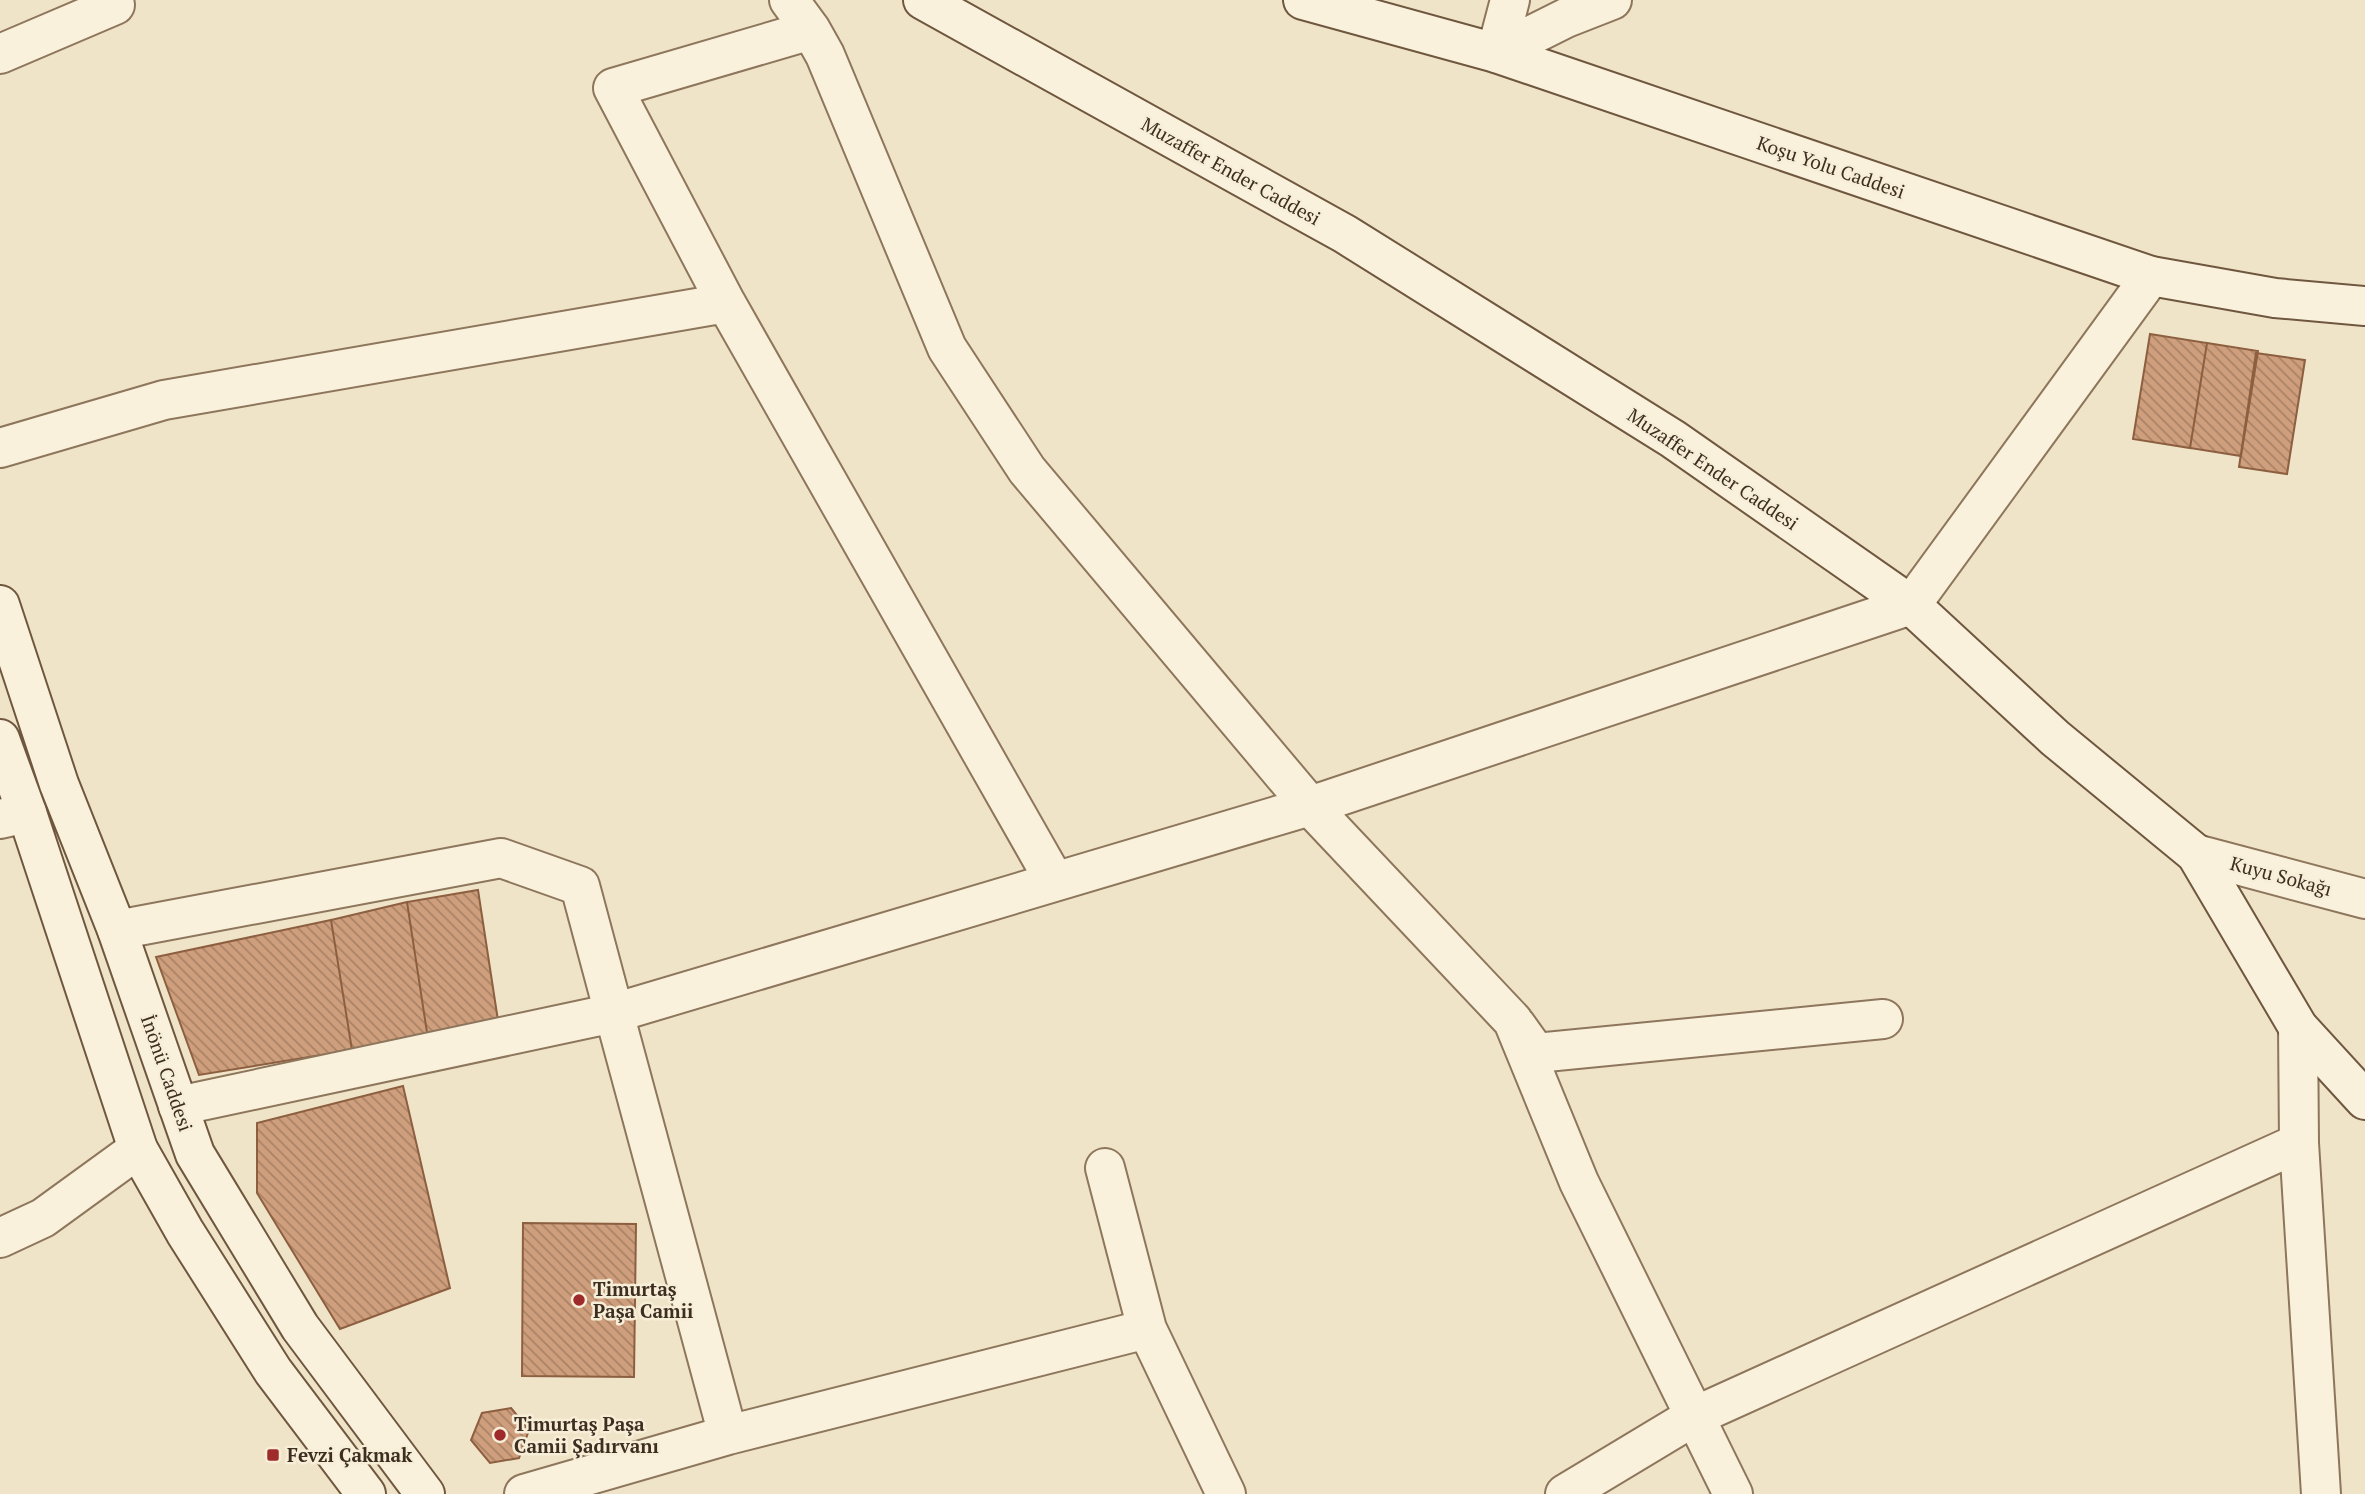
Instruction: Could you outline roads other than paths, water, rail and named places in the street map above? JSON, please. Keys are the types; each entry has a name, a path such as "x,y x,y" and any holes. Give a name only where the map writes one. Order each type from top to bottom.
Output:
{"street":[{"path":"789,0 825,55 947,348 1027,470 1310,806 1513,1021 1536,1053 1883,1019"},
{"name":"Muzaffer Ender Caddesi","path":"923,0 1345,234 1673,439 1911,606 2055,738 2196,853 2298,1027 2365,1100"},
{"name":"Koşu Yolu Caddesi","path":"1303,0 1496,53 2151,276 2275,298 2365,306"},
{"path":"1496,53 1510,0"},
{"path":"1496,53 1566,18 1612,0"},
{"path":"0,54 115,5"},
{"path":"811,30 613,88 726,303 1054,880"},
{"path":"178,1106 614,1013 1310,806 1911,606 2151,276"},
{"path":"0,448 164,400 726,303"},
{"name":"İnönü Caddesi","path":"0,605 59,784 117,930 195,1154 300,1327 425,1494"},
{"path":"0,739 14,816 138,1149 185,1232 273,1371 366,1494"},
{"name":"Kuyu Sokağı","path":"2196,853 2365,899"},
{"path":"117,930 501,858 580,886 728,1435"},
{"path":"1513,1021 1579,1182 1733,1494"},
{"path":"2298,1027 2299,1143 2321,1494"},
{"path":"1565,1494 1693,1417 2299,1143"},
{"path":"0,1238 43,1217 138,1149"},
{"path":"1105,1168 1147,1329 1226,1494"},
{"path":"524,1494 728,1435 1147,1329"}],"place":[{"name":"Timurtaş Paşa Camii","path":"579,1300"},
{"name":"Timurtaş Paşa Camii Şadırvanı","path":"500,1435"},
{"name":"Fevzi Çakmak","path":"273,1455"}]}
